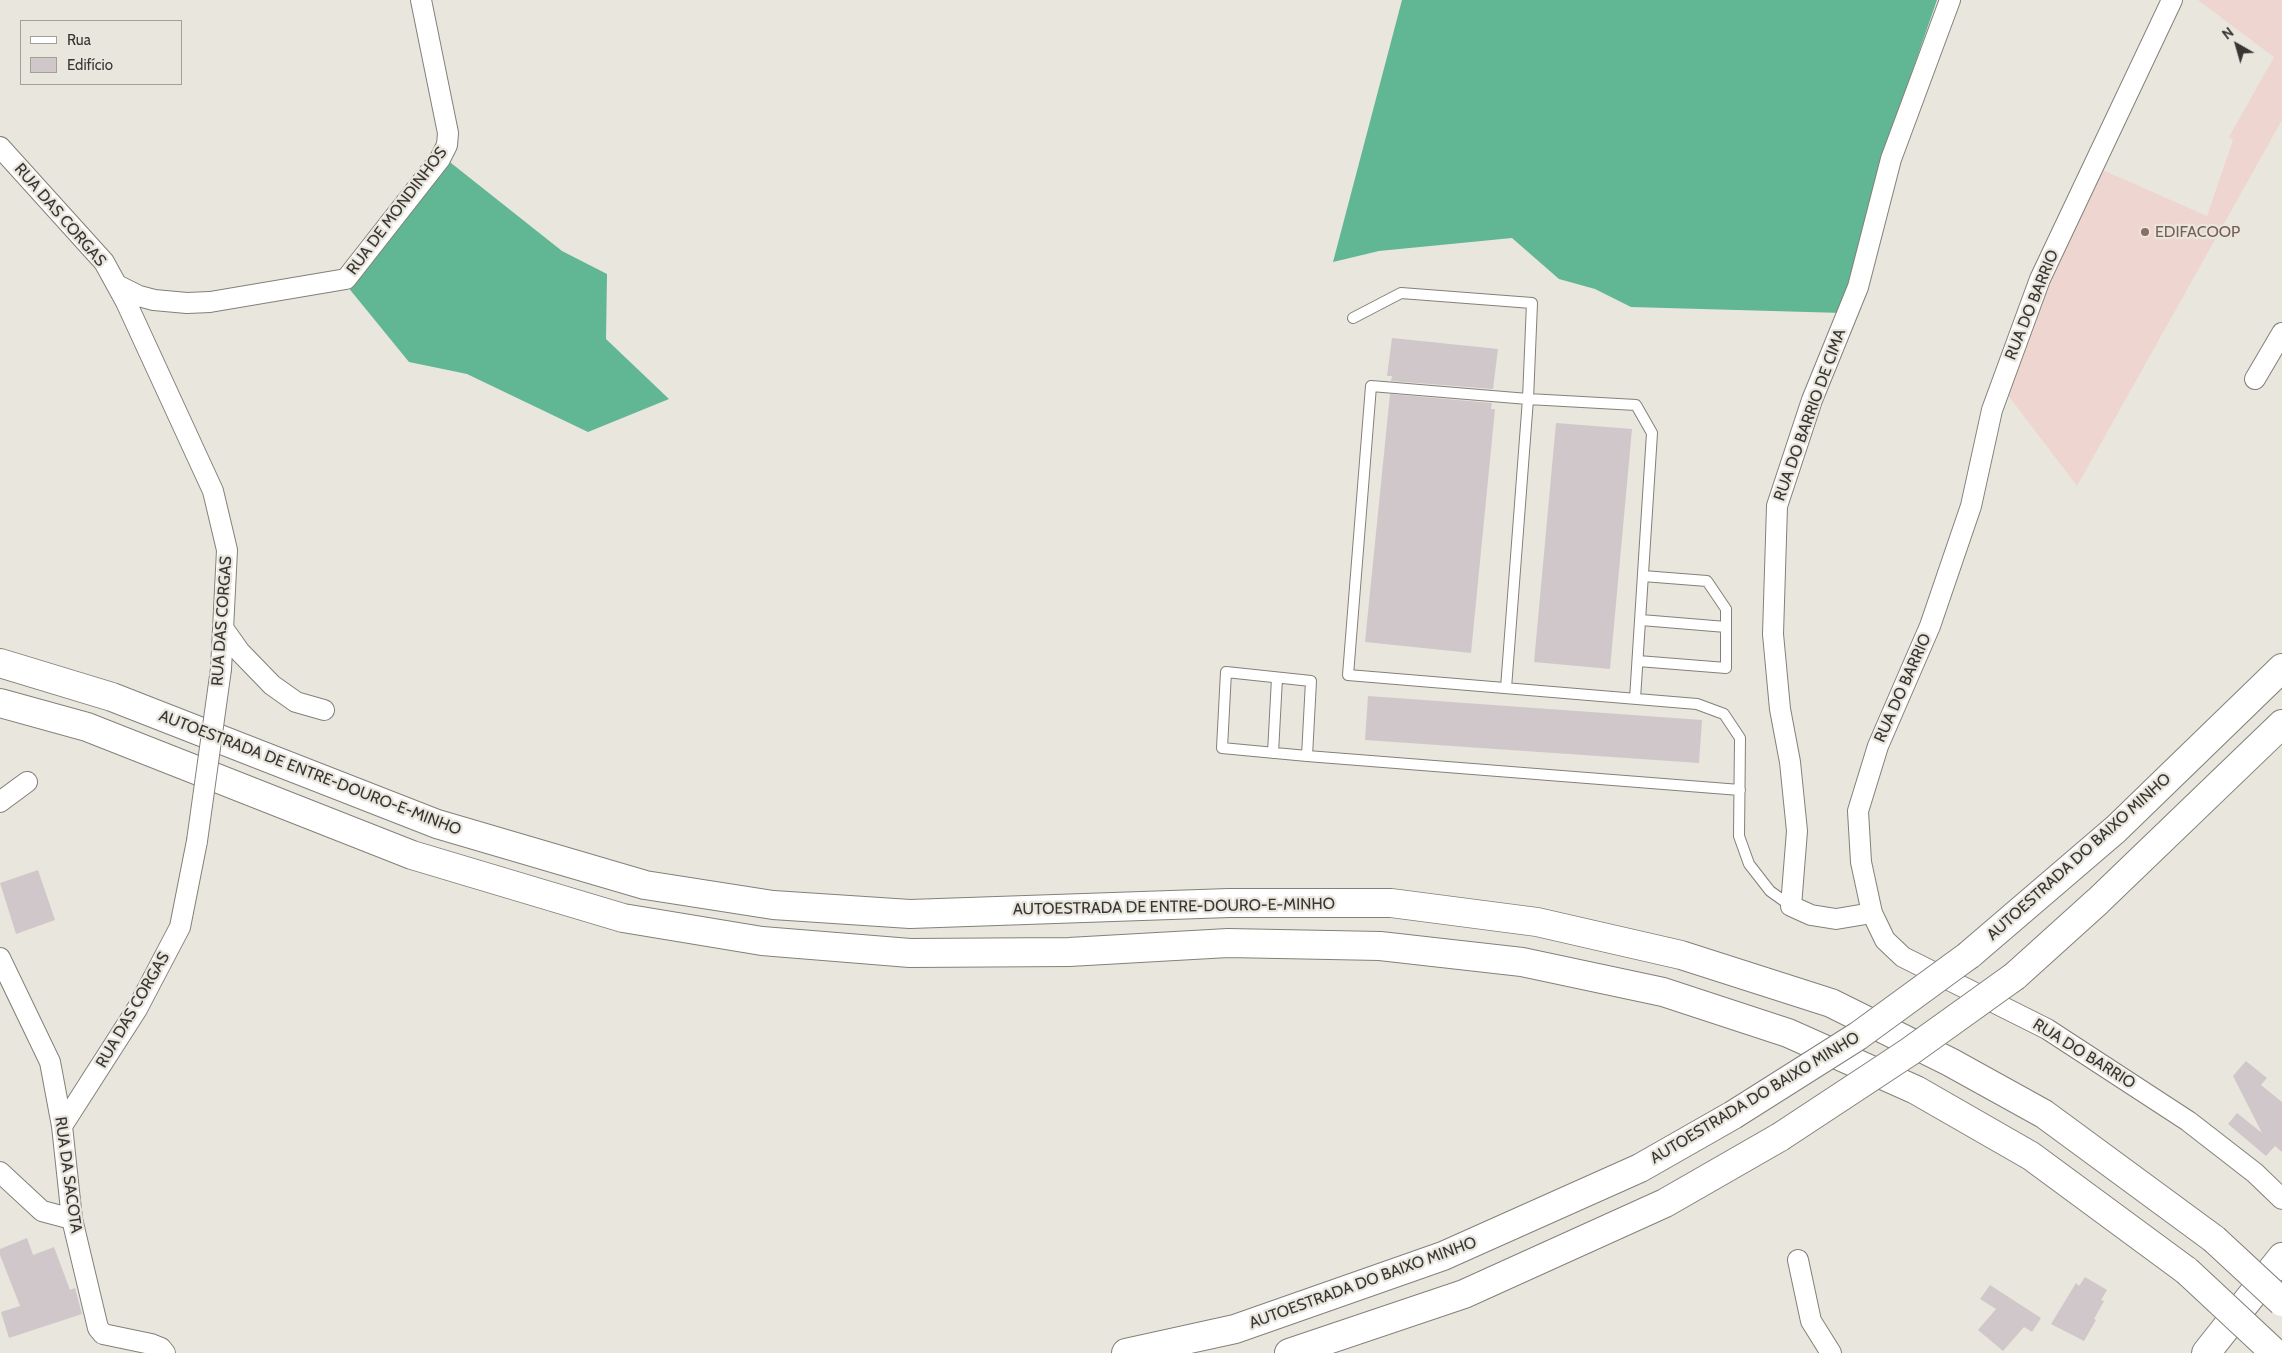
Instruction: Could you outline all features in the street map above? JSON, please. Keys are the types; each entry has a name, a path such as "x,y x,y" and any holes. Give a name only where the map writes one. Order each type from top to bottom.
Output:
{"main road":[{"name":"AUTOESTRADA DE ENTRE-DOURO-E-MINHO","path":"0,663 121,701 437,824 645,885 773,905 910,914 1229,902 1391,903 1537,922 1681,955 1831,1003 1950,1062 2044,1114 2214,1239 2282,1302"},
{"name":"AUTOESTRADA DO BAIXO MINHO","path":"1126,1353 1235,1329 1443,1256 1640,1168 1734,1116 1858,1036 1969,955 2116,829 2282,668"},
{"path":"0,703 87,728 412,855 632,919 762,941 910,953 1069,952 1228,943 1380,946 1522,962 1664,992 1788,1034 1916,1090 2031,1156 2187,1271 2275,1353"},
{"path":"1289,1353 1464,1294 1665,1203 1780,1137 1910,1052 2015,976 2105,894 2282,724"},
{"path":"2206,1353 2282,1257"}],"street":[{"name":"RUA DE MONDINHOS","path":"116,285 139,296 187,304 346,279 440,159 448,145 448,133 421,0"},
{"name":"RUA DO BARRIO DE CIMA","path":"1791,906 1797,831 1790,762 1780,709 1773,634 1777,506 1812,400 1858,287 1891,159 1950,0"},
{"name":"RUA DO BARRIO","path":"2172,0 2040,279 1992,410 1971,506 1930,626 1878,746 1858,811 1860,862 1872,913 1885,940 1903,957 2048,1029 2188,1121 2255,1173 2282,1199"},
{"name":"RUA DAS CORGAS","path":"0,147 104,262 213,491 227,550 221,669 197,841 180,927 137,1009 62,1126"},
{"path":"2254,379 2282,333"},
{"path":"223,628 240,652 272,685 296,702 324,710"},
{"path":"0,802 27,782"},
{"path":"1791,906 1811,915 1836,919 1872,913"},
{"name":"RUA DA SACOTA","path":"0,958 50,1062 62,1126 72,1219 98,1328 103,1334 151,1344 162,1348 165,1353"},
{"path":"0,1172 42,1211 72,1219"},
{"path":"1798,1260 1811,1321 1831,1353"}],"lane":[{"path":"1353,318 1401,293 1532,303 1528,399 1506,688"},
{"path":"1636,699 1652,433 1636,405 1528,399 1371,386 1348,675 1506,688 1636,699 1697,704 1724,714 1740,738 1739,836 1749,864 1770,891 1791,906"},
{"path":"1638,661 1726,668 1726,609 1707,581 1643,576"},
{"path":"1640,620 1726,627"},
{"path":"1307,756 1311,681 1226,672 1222,748 1307,756 1740,790"},
{"path":"1273,753 1278,678"}],"shaded area":[{"name":"EDIFACOOP","path":"2198,0 2282,0 2282,120 2077,486 2004,390 2098,168 2207,216 2233,140 2229,137 2274,57"}],"green space":[{"path":"1402,0 1937,0 1878,170 1843,313 1631,307 1595,289 1559,279 1512,238 1379,251 1333,262"},
{"path":"446,159 562,251 607,274 606,339 669,399 588,432 467,374 409,362 347,286"}],"building":[{"path":"1392,338 1498,349 1493,389 1391,381 1392,376 1387,376"},
{"path":"1390,394 1492,403 1491,409 1495,409 1471,653 1365,642"},
{"path":"1556,423 1632,429 1610,669 1534,662"},
{"path":"1368,696 1702,720 1699,763 1365,740"},
{"path":"38,870 55,920 16,934 0,883"},
{"path":"2246,1061 2267,1078 2261,1085 2282,1102 2282,1152 2275,1146 2266,1156 2228,1124 2237,1113 2262,1133 2233,1076"},
{"path":"27,1238 33,1255 54,1247 70,1290 75,1288 82,1314 9,1338 1,1312 20,1306 0,1255 0,1249"},
{"path":"2085,1277 2107,1290 2101,1300 2104,1301 2094,1319 2096,1320 2084,1341 2051,1324 2076,1283 2079,1286"},
{"path":"1990,1285 2041,1318 2032,1332 2024,1327 2003,1351 1978,1330 1996,1309 1980,1299"}],"place":[{"name":"EDIFACOOP","path":"2145,232"}]}
